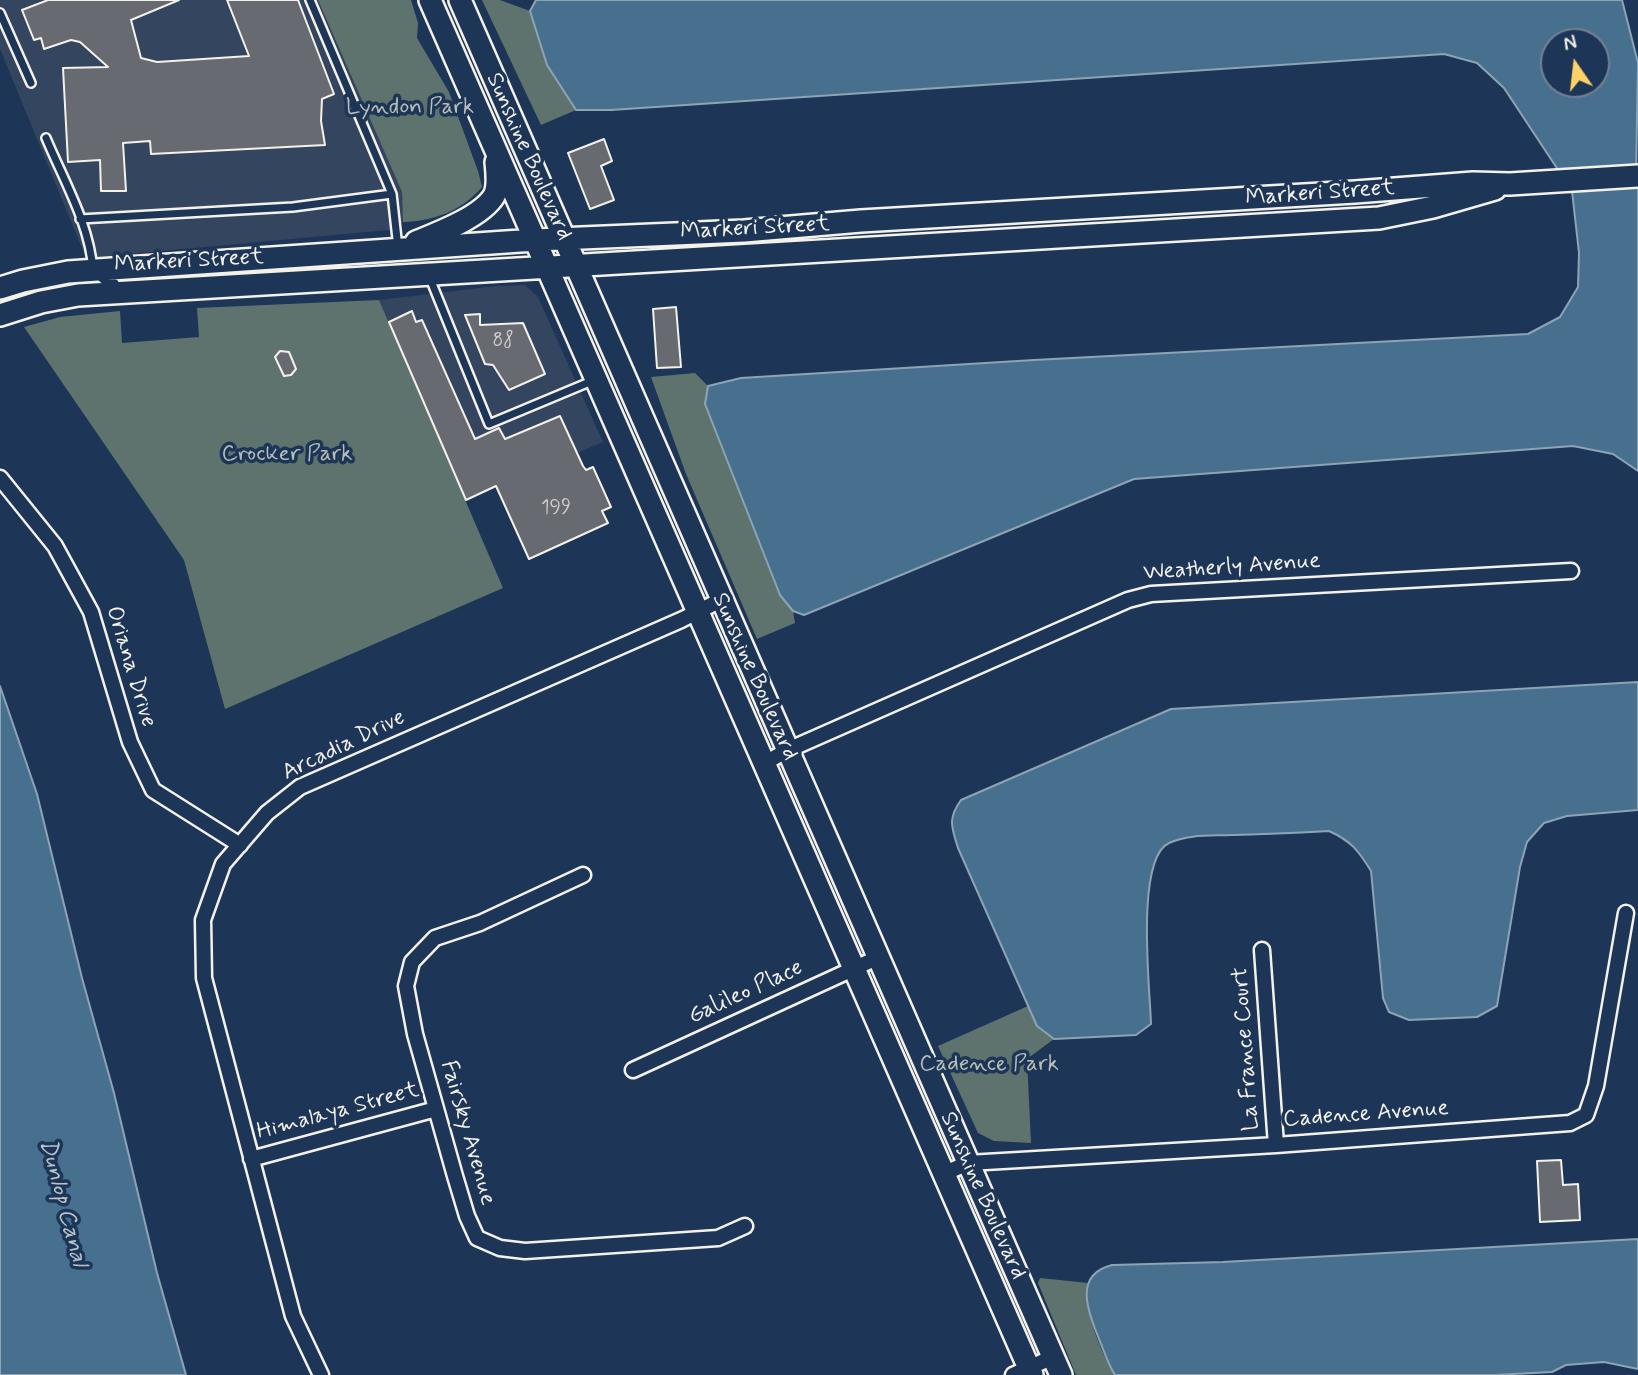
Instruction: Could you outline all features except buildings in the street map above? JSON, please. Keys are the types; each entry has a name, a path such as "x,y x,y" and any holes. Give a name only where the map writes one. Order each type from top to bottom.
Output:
{"main road":[{"name":"Sunshine Boulevard","path":"429,0 943,1174 1025,1373"},
{"name":"Sunshine Boulevard","path":"460,0 1057,1366"},
{"path":"398,249 459,222 494,197 498,177 496,153"},
{"name":"Markeri Street","path":"0,288 68,272 398,249 565,238 744,231 977,214 1431,197 1510,184 1638,176"},
{"name":"Markeri Street","path":"0,315 41,302 78,295 1379,218 1431,197"},
{"path":"977,214 979,242"}],"street":[{"name":"Oriana Drive","path":"0,478 55,546 91,612 130,742 153,790 240,845"},
{"name":"Weatherly Avenue","path":"763,764 788,750 1128,600 1151,594 1571,570"},
{"name":"Arcadia Drive","path":"321,1375 293,1316 204,978 203,920 223,864 267,813 300,787 723,599"},
{"name":"Fairsky Avenue","path":"583,875 480,923 435,938 412,962 406,986 415,1034 467,1216 477,1238 500,1248 525,1251 719,1238 745,1226"},
{"name":"Cadence Avenue","path":"943,1174 968,1163 1276,1145 1570,1123 1587,1115 1596,1086 1626,914"},
{"name":"La France Court","path":"1262,950 1276,1145"},
{"name":"Galileo Place","path":"633,1070 878,957"},
{"name":"Himalaya Street","path":"251,1158 436,1109"},
{"path":"1025,1373 1057,1366"}],"lane":[{"path":"310,0 392,194 398,249"},
{"path":"0,13 31,83"},
{"path":"46,138 92,251 93,271 107,284 120,283"},
{"path":"80,219 293,208 392,194"},
{"path":"428,274 489,424 596,379"},
{"path":"222,277 262,284"}],"shaded area":[{"path":"0,0 318,0 402,192 403,222 389,230 86,258 0,49"},
{"path":"525,285 538,297 603,442 466,500 379,300"}],"green space":[{"name":"Lyndon Park","path":"318,0 411,0 418,23 417,38 449,92 478,171 482,187 466,202 436,217 403,222 402,192"},
{"path":"482,0 500,0 530,11 547,65 576,110 541,125"},
{"name":"Crocker Park","path":"379,300 503,588 225,709 184,560 24,327 60,317 120,311 122,343 199,337 197,308"},
{"path":"695,373 708,386 705,404 780,595 793,611 795,623 757,639 686,474 651,377"},
{"name":"Cadence Park","path":"1028,1006 1037,1026 1054,1039 1027,1059 1031,1143 994,1141 978,1133 938,1046"},
{"path":"1040,1278 1088,1283 1088,1305 1094,1330 1115,1375 1076,1375 1038,1283"}],"water":[{"path":"536,0 1622,0 1638,63 1638,471 1613,454 1573,446 1134,479 804,615 793,611 780,595 705,404 708,386 741,378 1528,334 1560,317 1578,287 1579,253 1572,191 1504,88 1477,63 1444,54 611,110 576,110 547,65 530,11"},
{"path":"1638,682 1638,810 1567,816 1544,823 1527,842 1520,867 1497,1006 1477,1017 1409,1020 1389,1012 1383,998 1371,871 1358,852 1343,839 1329,831 1200,836 1169,843 1158,854 1152,873 1147,926 1151,1024 1136,1035 1054,1039 1037,1026 958,848 953,829 952,818 961,800 1171,709"},
{"name":"Dunlop Canal","path":"0,686 37,794 157,1273 186,1375 0,1375"},
{"path":"1638,1239 1638,1369 1604,1362 1566,1365 1552,1372 1494,1375 1115,1375 1088,1307 1088,1286 1092,1277 1112,1265 1223,1262"}]}
